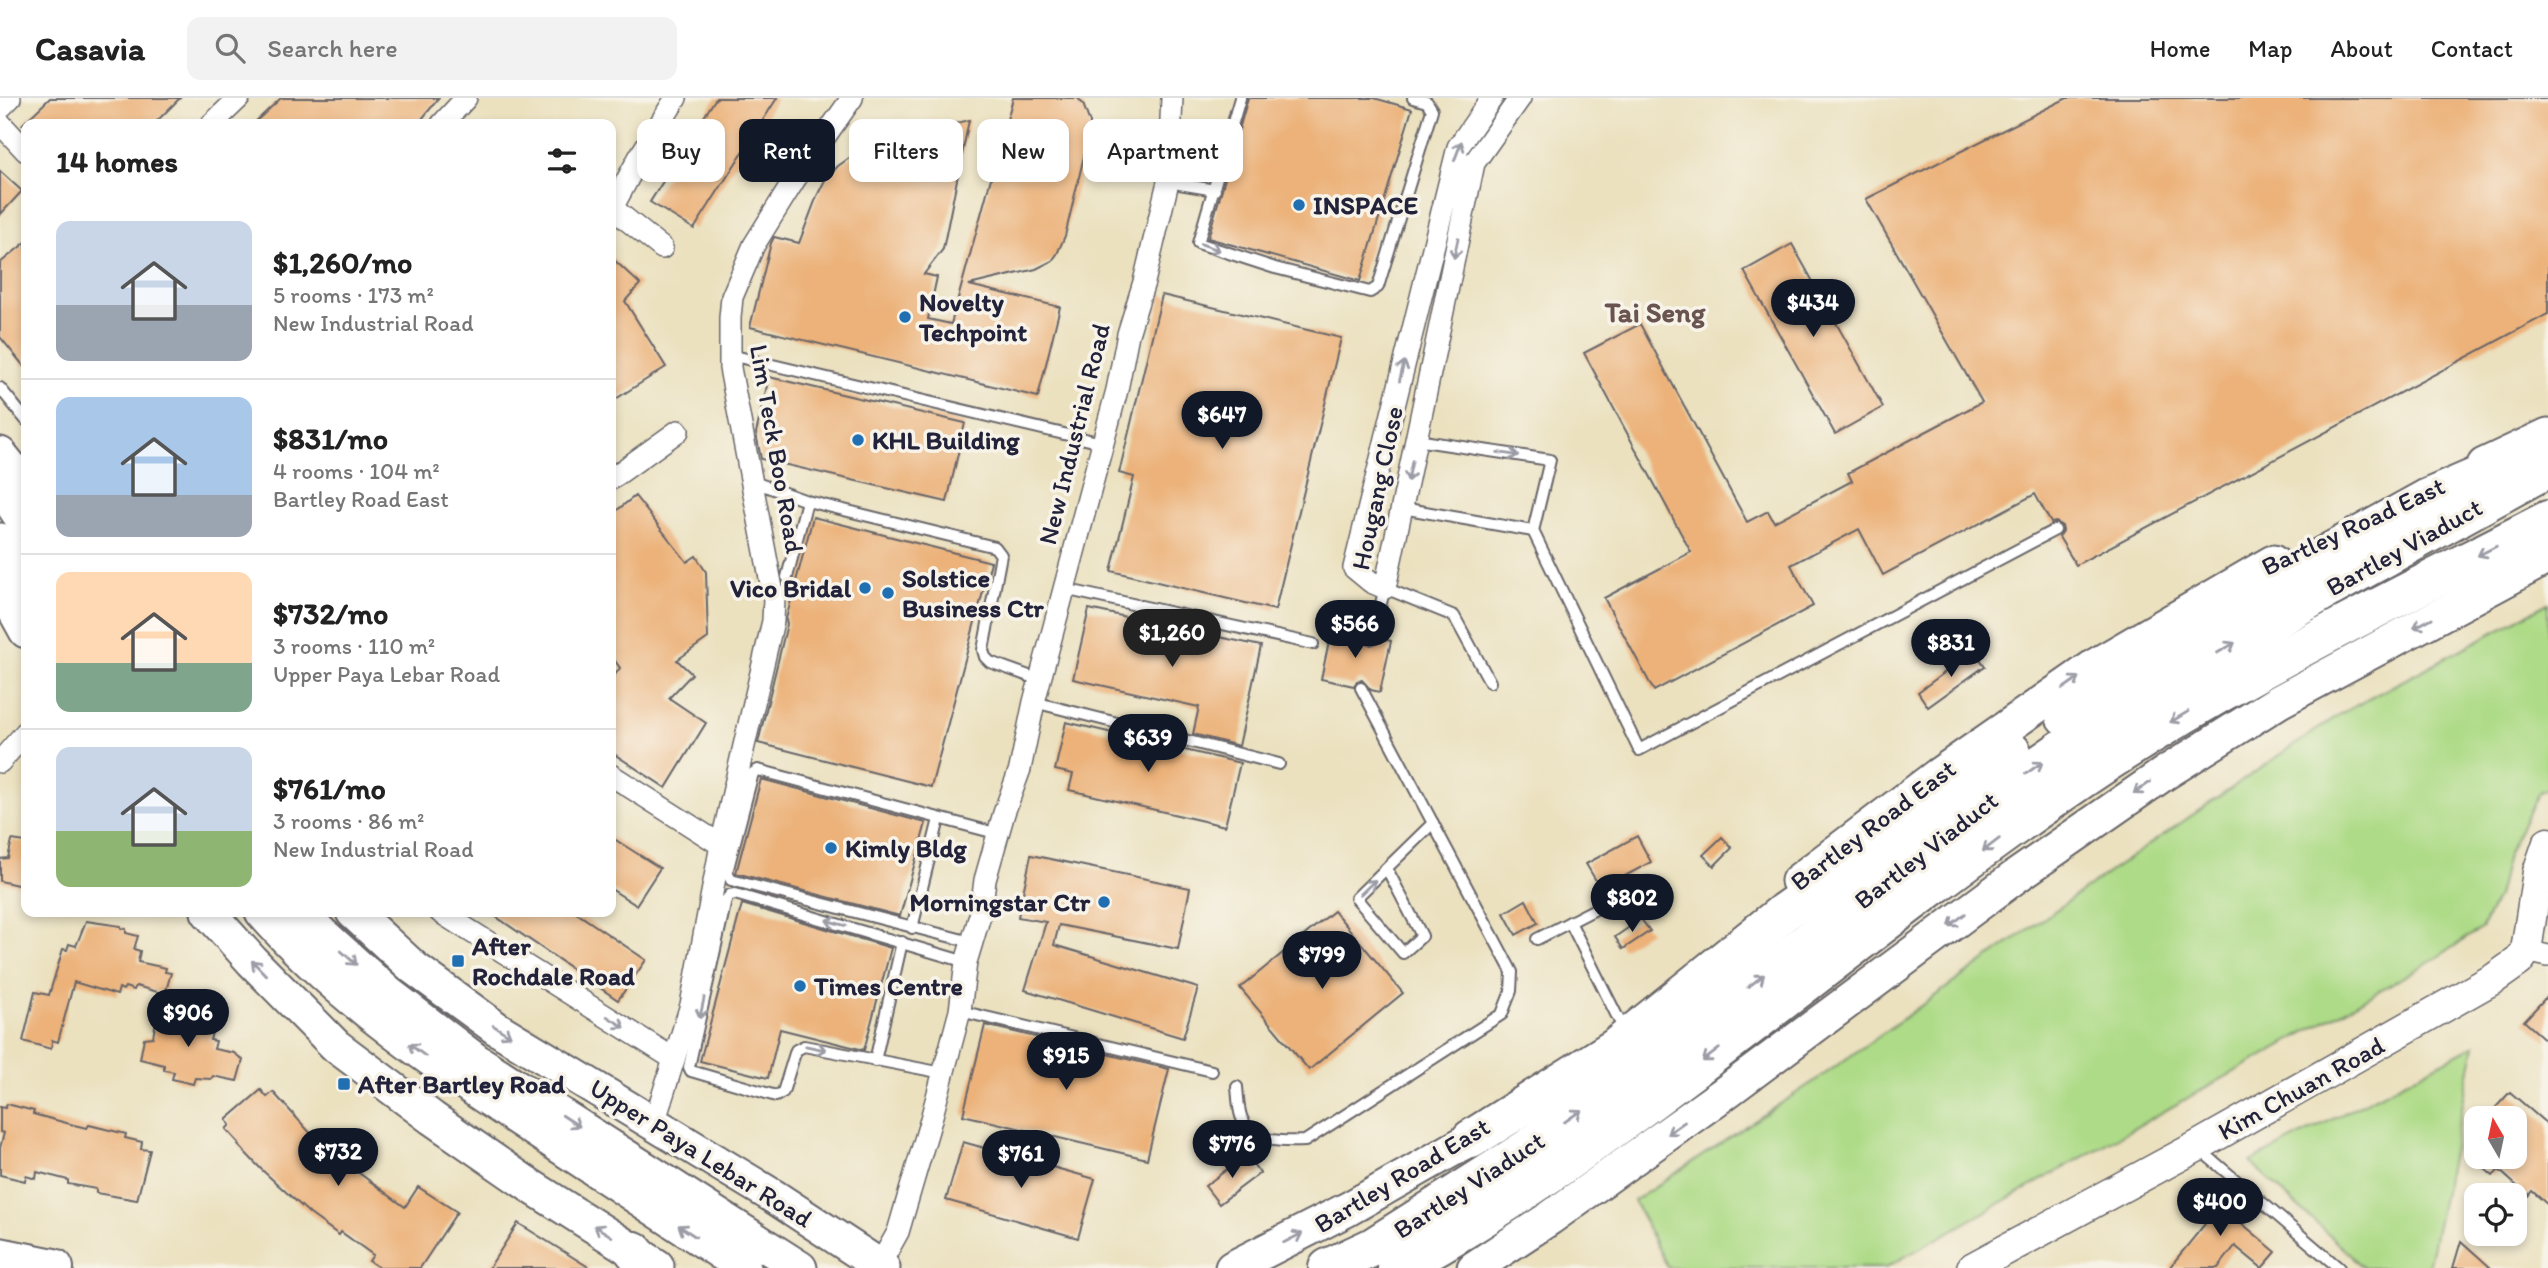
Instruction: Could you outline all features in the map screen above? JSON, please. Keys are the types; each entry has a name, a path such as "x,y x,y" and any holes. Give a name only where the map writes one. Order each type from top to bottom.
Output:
{"highway":[{"path":"1471,1139 1615,1048 1784,912 2199,625 2426,499 2548,446"},
{"name":"Bartley Viaduct","path":"1328,1268 1373,1247 1538,1141 1678,1042 2010,785 2098,724 2329,588 2548,468"},
{"name":"Bartley Viaduct","path":"1397,1268 1480,1221 1569,1161 2010,830 2113,758 2239,681 2548,520"},
{"path":"0,1257 54,1268"}],"main road":[{"name":"Bartley Road East","path":"1232,1268 1348,1209 1471,1139 1732,930 1938,775 2096,665 2315,539 2548,435"},
{"path":"0,454 21,480"},
{"path":"0,486 21,518"},
{"path":"0,540 21,572"},
{"path":"1474,1268 1550,1218 1712,1103 2015,877 2165,773 2278,702 2548,556"},
{"path":"0,584 21,622"},
{"name":"Kim Chuan Road","path":"1972,1268 2196,1147 2495,978 2519,961 2537,954 2542,904 2538,872 2548,843"},
{"path":"212,917 336,1046 443,1126 647,1262"},
{"path":"266,917 365,1012 460,1081 744,1268"},
{"name":"Upper Paya Lebar Road","path":"304,917 388,993 477,1060 800,1268"},
{"name":"Upper Paya Lebar Road","path":"358,917 414,968 496,1028 654,1123 868,1261"}],"street":[{"path":"0,108 10,98"},
{"path":"218,119 239,98"},
{"path":"447,119 466,98"},
{"path":"616,198 676,98"},
{"name":"Lim Teck Boo Road","path":"654,1123 691,1005 721,845 774,621 774,599 730,355 732,297 754,245 795,178 852,98"},
{"name":"New Industrial Road","path":"868,1261 898,1232 960,1011 969,952 981,912 985,880 1020,769 1034,702 1117,390 1128,334 1144,282 1168,183 1172,98"},
{"name":"Hougang Close","path":"1492,98 1458,147 1354,568 1371,582 1385,588 1474,163 1520,98"},
{"path":"0,123 21,146"},
{"path":"616,211 662,248"},
{"path":"616,476 678,431"},
{"path":"0,762 21,738"},
{"path":"616,778 721,845"},
{"path":"448,917 674,1059"}],"lane":[{"path":"1240,98 1198,243 1275,268 1370,292 1378,287 1432,110 1427,102 1413,98"},
{"path":"1168,183 1215,190"},
{"path":"730,355 1102,443"},
{"path":"0,388 21,414"},
{"path":"1416,440 1550,460 1533,531 1639,750 2055,530"},
{"path":"751,481 807,501 995,547 1000,555 983,650 985,657 990,662 1040,680"},
{"path":"788,576 807,501"},
{"path":"1402,508 1533,531"},
{"path":"1372,637 1385,588 1454,616 1490,682"},
{"path":"1064,589 1313,645"},
{"path":"1237,1087 1241,1116 1251,1132 1276,1143 1305,1141 1502,1014 1511,991 1512,972 1361,688"},
{"path":"1034,702 1279,764"},
{"path":"969,952 912,928 731,880 727,872 753,773 758,771 999,834"},
{"path":"912,928 939,819"},
{"path":"1387,869 1422,936 1403,953 1356,898 1433,823"},
{"path":"1537,939 1648,882"},
{"path":"943,1073 799,1046 783,1092 776,1096 691,1071 689,1067 726,900 730,895 735,894 902,942 969,952"},
{"path":"1570,922 1620,1022"},
{"path":"875,1061 902,942"},
{"path":"960,1011 1212,1071"},
{"path":"2196,1147 2339,1268"}],"green space":[{"path":"2548,603 2548,788 2539,792 2507,855 2497,897 2482,928 2430,962 1885,1268 1668,1268 1634,1201 1825,1074 2112,870 2340,714"},
{"path":"2475,1045 2428,1268 2364,1268 2250,1162"}],"building":[{"path":"50,98 180,98 159,119 28,119"},
{"path":"281,98 439,98 422,119 258,119"},
{"path":"716,98 777,98 764,119 739,119 739,158 725,180 725,119 703,119"},
{"path":"1013,98 1078,98 1089,119 1083,119 1083,160 1065,236 1052,261 1036,269 969,285 1060,307 1038,397 750,327 774,237 799,243 824,182 835,182 835,169 849,158 849,182 957,182 943,249 924,274 937,277 928,319 951,324 990,182 1069,182 1069,119 1007,119"},
{"name":"INSPACE","path":"1248,98 1374,98 1412,109 1360,281 1208,238 1224,182 1243,182 1242,119"},
{"path":"2067,98 2548,98 2548,314 2076,565 2059,537 2063,531 2062,526 2056,522 2051,523 2035,494 1883,575 1859,529 1791,565 1813,606 1654,691 1604,598 1691,552 1584,353 1640,324 1747,522 1768,511 1774,522 1852,481 1848,473 1982,402 1866,199"},
{"path":"969,120 963,150 963,122"},
{"path":"0,171 21,192 0,215"},
{"path":"663,182 724,182 694,229 650,202"},
{"path":"1792,244 1883,407 1835,434 1744,271"},
{"path":"21,246 21,363 0,337 0,263"},
{"path":"616,262 640,284 625,301 666,367 616,399"},
{"path":"1162,295 1341,338 1275,610 1111,571 1134,477 1119,473"},
{"name":"KHL Building","path":"769,377 965,423 947,502 761,459 756,433"},
{"path":"635,496 687,562 696,556 706,572 708,638 677,660 692,674 669,698 706,723 666,788 616,755 616,673 620,668 616,662 616,511"},
{"path":"813,517 991,562 931,787 758,743 786,619"},
{"path":"1089,609 1261,646 1239,746 1193,734 1199,707 1073,679"},
{"path":"1332,628 1364,635 1366,642 1371,645 1377,643 1380,638 1391,641 1380,692 1371,690 1362,680 1357,681 1354,686 1321,679"},
{"path":"1974,651 1985,666 1928,707 1918,692"},
{"path":"1066,722 1240,763 1225,826 1069,790 1073,774 1055,770"},
{"name":"Kimly Bldg","path":"761,779 926,823 900,916 736,873"},
{"path":"1637,836 1651,862 1601,889 1586,864"},
{"path":"1722,837 1732,848 1714,866 1703,855"},
{"path":"12,840 21,841 21,886 0,881 0,859 8,858"},
{"path":"616,840 660,868 636,905 616,892"},
{"path":"1031,855 1190,888 1178,949 1059,925 1054,945 1198,988 1183,1038 1025,990 1046,922 1018,917"},
{"path":"1526,900 1538,923 1516,935 1504,913"},
{"name":"Times Centre","path":"742,904 891,948 864,1050 780,1029 768,1078 700,1061"},
{"path":"1334,911 1403,993 1309,1070 1240,988"},
{"path":"496,917 582,917 646,960 618,1000"},
{"path":"1641,919 1650,931 1623,949 1615,937"},
{"path":"86,921 121,926 126,929 126,933 138,936 134,949 140,951 138,962 166,968 165,972 171,973 165,994 136,986 134,990 119,988 117,995 74,982 58,1042 52,1040 51,1049 23,1041 35,992 49,995 63,949 67,950 69,944 76,946"},
{"path":"2548,995 2548,1042 2524,1021"},
{"path":"159,1006 202,1018 214,1025 210,1040 216,1041 214,1049 234,1053 243,1060 237,1081 213,1076 211,1079 195,1078 193,1084 172,1079 174,1072 164,1070 164,1065 140,1059 144,1038 153,1037"},
{"path":"985,1025 1169,1069 1147,1159 963,1115"},
{"path":"261,1090 267,1097 273,1092 314,1137 312,1140 337,1164 340,1159 405,1207 418,1187 457,1212 420,1268 380,1268 369,1261 373,1255 310,1214 238,1145 226,1129 230,1125 226,1120"},
{"path":"2510,1092 2526,1106 2497,1106"},
{"path":"7,1104 74,1125 87,1128 89,1125 126,1134 125,1138 142,1142 141,1149 150,1150 137,1200 96,1193 96,1189 68,1184 68,1180 37,1172 36,1179 26,1176 25,1181 0,1175 0,1148 4,1133 0,1132 0,1107 5,1108"},
{"path":"2527,1107 2548,1125 2548,1205 2532,1191 2527,1195 2527,1183 2514,1183 2499,1170 2493,1176 2485,1169 2527,1169"},
{"path":"963,1142 1095,1179 1078,1238 946,1200"},
{"path":"1246,1155 1260,1173 1219,1204 1205,1186"},
{"path":"2202,1190 2276,1252 2262,1268 2235,1246 2218,1268 2169,1268 2205,1224 2186,1209"},
{"path":"518,1223 590,1268 489,1268"},
{"path":"2461,1241 2491,1268 2453,1268"}],"place":[{"name":"INSPACE","path":"1299,205"},
{"name":"Novelty Techpoint","path":"905,317"},
{"name":"KHL Building","path":"858,440"},
{"name":"Vico Bridal","path":"865,588"},
{"name":"Solstice Business Ctr","path":"888,593"},
{"name":"Kimly Bldg","path":"831,848"},
{"name":"Morningstar Ctr","path":"1104,902"},
{"name":"After Rochdale Road","path":"458,961"},
{"name":"Times Centre","path":"800,986"},
{"name":"After Bartley Road","path":"344,1084"}],"district":[{"name":"Tai Seng","path":"1655,312"}]}
